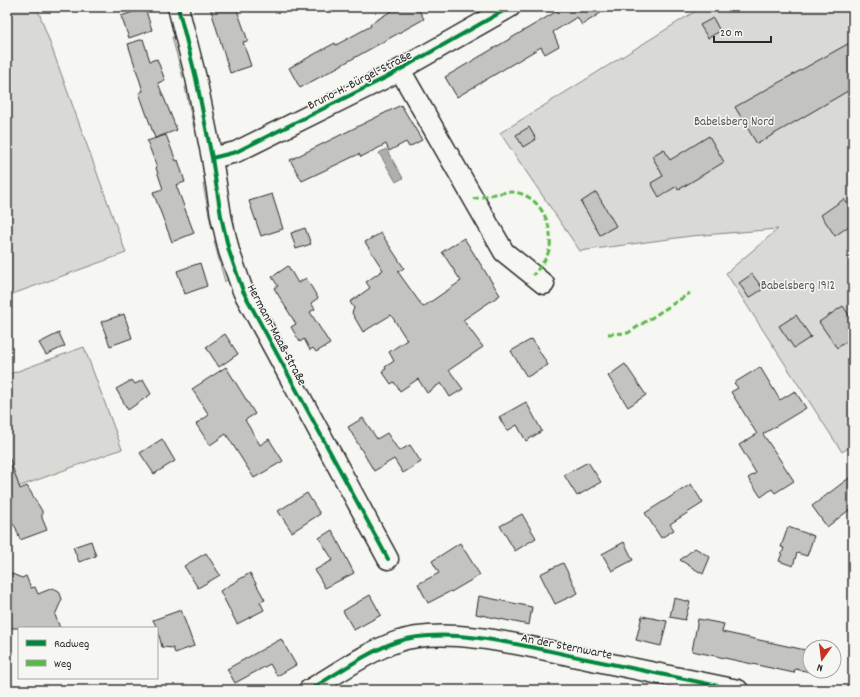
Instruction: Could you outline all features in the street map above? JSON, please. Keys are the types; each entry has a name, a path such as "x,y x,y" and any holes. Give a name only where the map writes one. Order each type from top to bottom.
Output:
{"street":[{"name":"Hermann-Maaß-Straße","path":"178,7 196,78 212,158 221,216 229,251 243,291 388,559"},
{"name":"Bruno-H.-Bürgel-Straße","path":"212,158 236,152 400,70 510,7"},
{"name":"Bruno-H.-Bürgel-Straße","path":"400,70 504,252 544,284"},
{"name":"An der Sternwarte","path":"309,690 371,653 396,642 429,636 451,635 537,648 738,690"}],"green space":[{"path":"7,7 37,7 126,253 7,296"},
{"name":"Babelsberg Nord","path":"702,7 853,7 853,445 842,452 726,273 778,229 691,236 580,251 500,133"},
{"path":"172,37 177,38 187,76 183,78"},
{"path":"185,87 189,87 196,129 194,129"},
{"path":"207,183 215,229 212,230 203,184"},
{"path":"217,240 228,279 225,282 214,241"},
{"path":"84,347 122,449 7,491 7,375"}],"shaded area":[{"path":"386,149 403,178 396,182 379,153"}],"building":[{"path":"210,7 236,7 248,41 243,42 251,66 230,73"},
{"path":"398,7 417,7 424,19 300,88 289,68 335,43 336,45 371,26 370,24"},
{"path":"564,7 610,7 582,25 577,17 553,32 559,46 545,54 541,47 457,97 445,77"},
{"path":"145,8 152,30 129,38 121,16"},
{"path":"713,18 720,31 708,38 700,25"},
{"path":"143,39 150,61 157,59 165,80 158,83 177,130 155,138 139,93 143,91 128,44"},
{"path":"853,41 853,88 757,144 735,107"},
{"path":"401,105 422,140 409,147 406,142 389,151 386,144 361,157 359,154 302,181 290,160"},
{"path":"529,127 536,139 523,147 516,135"},
{"path":"166,135 176,161 178,160 185,182 176,185 194,233 172,242 153,192 163,189 156,168 157,167 147,141"},
{"path":"709,136 724,162 678,190 677,186 659,197 651,183 663,176 652,156 664,149 670,160"},
{"path":"596,192 616,226 600,235 581,202"},
{"path":"272,194 283,229 261,236 249,201"},
{"path":"844,199 853,212 853,223 835,236 821,215"},
{"path":"305,228 311,244 296,249 291,233"},
{"path":"381,233 404,268 398,272 423,307 461,281 442,252 464,238 500,295 463,320 483,347 449,370 463,389 450,397 441,383 427,393 418,379 400,391 394,382 391,384 382,371 394,361 389,352 407,340 391,315 363,332 352,313 354,308 350,302 370,288 366,282 383,270 365,242"},
{"path":"200,263 207,286 185,294 177,271"},
{"path":"288,266 298,283 306,278 318,298 311,303 315,309 310,312 330,344 316,352 313,348 310,350 304,339 300,342 291,327 296,324 274,288 278,286 272,277"},
{"path":"752,274 763,289 749,298 739,283"},
{"path":"843,306 853,321 853,337 837,348 819,322"},
{"path":"124,314 132,338 110,346 101,322"},
{"path":"796,315 811,337 794,348 779,326"},
{"path":"59,333 65,346 46,355 39,343"},
{"path":"225,334 238,354 219,367 206,347"},
{"path":"532,339 548,365 527,377 511,351"},
{"path":"625,364 646,395 628,407 608,376"},
{"path":"226,367 255,414 245,420 260,445 269,439 283,461 254,478 226,434 210,445 196,424 209,415 192,389"},
{"path":"760,367 780,400 795,391 806,408 763,434 794,481 775,493 772,489 761,497 748,478 756,473 739,445 757,434 731,392 738,388 734,383"},
{"path":"132,380 135,384 143,380 151,394 128,410 116,389"},
{"path":"526,402 542,431 526,441 517,425 507,431 499,417"},
{"path":"363,418 377,439 387,433 399,451 410,445 421,462 403,473 394,459 374,471 348,427"},
{"path":"162,439 175,461 154,474 140,453"},
{"path":"9,457 20,489 27,486 42,511 42,518 47,530 20,540 16,528 12,523 7,503 7,458"},
{"path":"588,462 601,482 577,496 564,475"},
{"path":"853,475 853,507 827,527 812,506"},
{"path":"691,484 703,503 670,524 674,530 661,538 645,513"},
{"path":"307,493 320,514 292,532 278,511"},
{"path":"522,514 536,538 515,551 500,526"},
{"path":"788,527 814,536 807,556 797,553 793,566 779,561 784,548 781,547"},
{"path":"332,530 354,573 325,588 315,570 333,560 319,538"},
{"path":"91,541 96,556 79,562 73,547"},
{"path":"624,542 633,560 612,571 602,554"},
{"path":"460,543 480,575 451,592 428,603 418,584 439,573 432,561"},
{"path":"695,548 710,557 703,574 680,560"},
{"path":"206,553 220,575 198,588 184,566"},
{"path":"563,563 578,593 555,604 540,574"},
{"path":"7,572 22,578 26,576 31,588 35,587 38,594 53,588 59,591 62,599 55,615 60,627 12,628 7,614"},
{"path":"250,573 265,600 260,602 264,610 237,624 220,591"},
{"path":"370,595 381,615 354,630 343,611"},
{"path":"479,596 532,607 529,625 476,614"},
{"path":"674,598 690,602 685,620 670,617"},
{"path":"181,610 194,646 175,653 173,648 162,647 158,627 156,627 153,620"},
{"path":"642,616 667,621 661,646 636,640"},
{"path":"698,619 724,624 722,632 802,649 802,670 795,669 794,673 692,651"},
{"path":"281,639 296,665 277,676 270,664 235,683 227,669"}],"marked path":[{"path":"473,199 512,192 521,194 536,203 542,211 549,228 550,246 546,258 533,275"},
{"path":"608,334 628,333 690,293"}],"cycle path":[{"path":"178,7 196,78 212,158 221,216 229,251 243,291 388,559"},
{"path":"212,158 236,152 387,77 510,7"},
{"path":"309,690 362,658 396,642 417,637 440,636 465,637 517,644 738,690"}],"park label":[{"name":"Babelsberg 1912","path":"798,284"}]}
